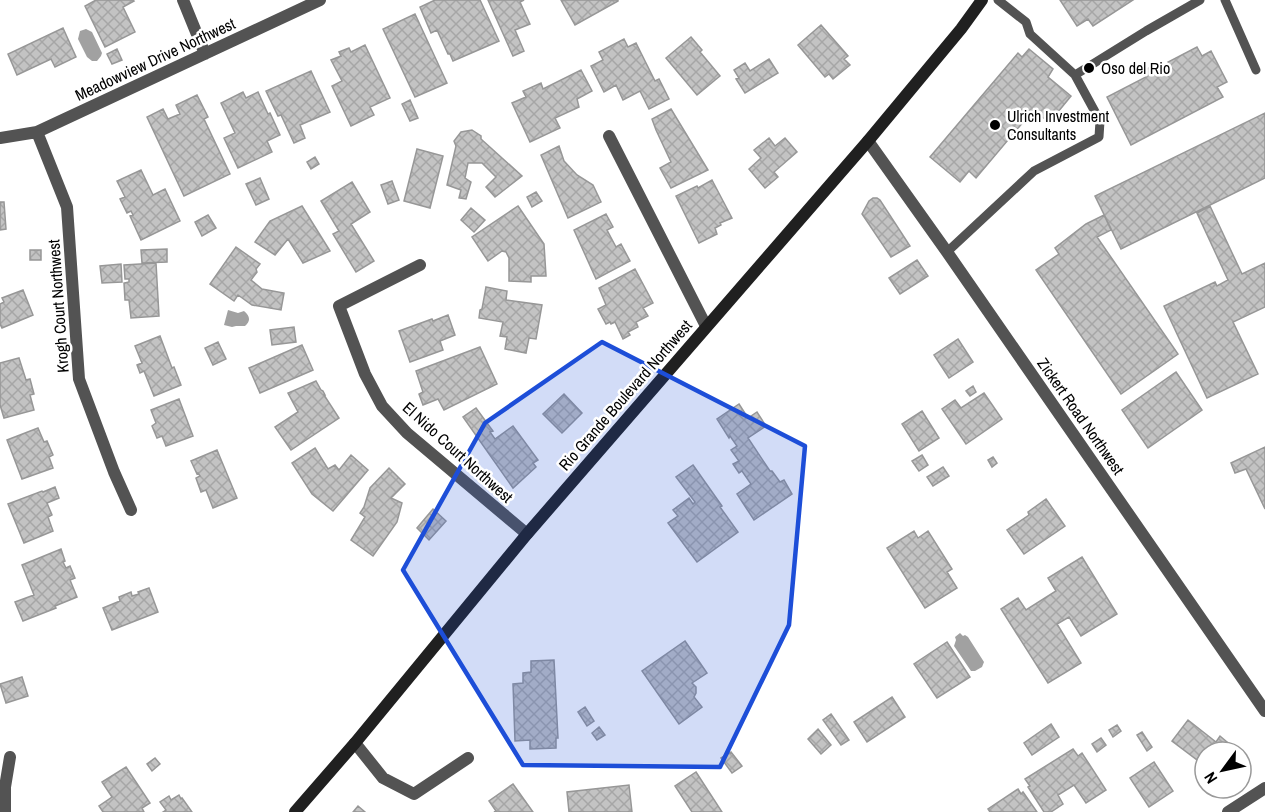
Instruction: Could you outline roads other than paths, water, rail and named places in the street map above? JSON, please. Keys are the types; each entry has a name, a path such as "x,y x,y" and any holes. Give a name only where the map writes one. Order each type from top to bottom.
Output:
{"main road":[{"name":"Rio Grande Boulevard Northwest","path":"295,812 355,743 526,534 868,141 961,29 982,0"}],"street":[{"path":"183,0 205,54"},
{"name":"Meadowview Drive Northwest","path":"0,138 37,132 320,0"},
{"name":"Krogh Court Northwest","path":"37,132 67,207 79,379 131,510"},
{"path":"609,136 706,326"},
{"name":"Zickert Road Northwest","path":"868,141 1265,711"},
{"name":"El Nido Court Northwest","path":"420,265 339,306 357,354 382,406 407,433 526,534"},
{"path":"355,743 383,778 414,794 468,758"},
{"path":"6,812 5,787 10,757"},
{"path":"1228,812 1265,788"}],"lane":[{"path":"947,252 1034,171 1099,137 1100,121 1075,75 1030,34 1026,22 998,0"},
{"path":"1075,75 1200,0"},
{"path":"1225,0 1256,70"}],"place":[{"name":"Oso del Rio","path":"1089,68"},
{"name":"Ulrich Investment Consultants","path":"995,125"}]}
